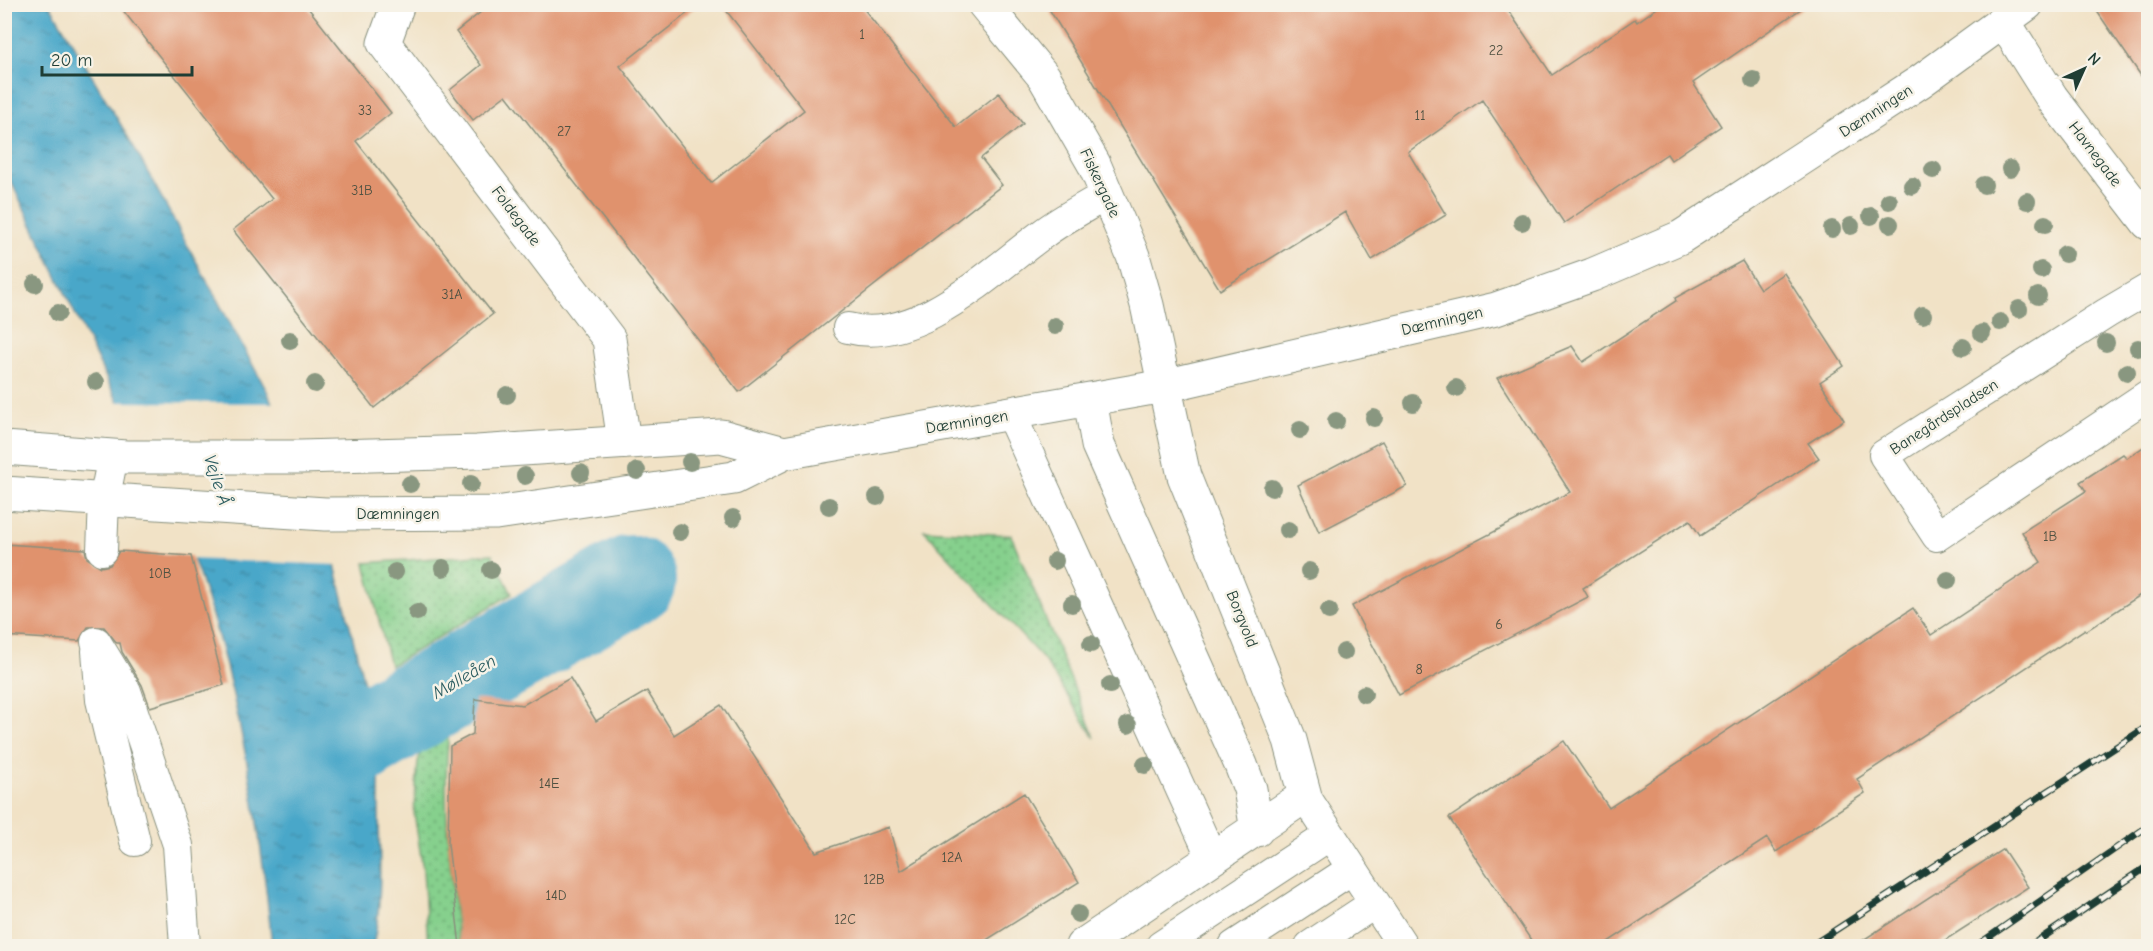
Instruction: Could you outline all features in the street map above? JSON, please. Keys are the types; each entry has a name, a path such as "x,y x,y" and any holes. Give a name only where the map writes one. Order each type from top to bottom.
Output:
{"street":[{"name":"Foldegade","path":"398,4 384,43 609,339 624,442"},
{"name":"Fiskergade","path":"984,4 1044,77 1094,164 1133,256 1164,386"},
{"name":"Havnegade","path":"2008,10 2052,98 2148,223"},
{"name":"Dæmningen","path":"4,493 325,514 496,513 734,478 784,453 1011,415 1164,386 1496,309 1630,261 1681,237 1921,81 2008,10"},
{"name":"Borgvold","path":"1164,386 1184,476 1290,740 1305,796"},
{"path":"1090,400 1098,445 1241,765 1250,789 1257,830"},
{"name":"Dæmningen","path":"4,448 120,457 301,457 477,452 721,436 784,453"},
{"path":"1082,946 1305,796"}],"lane":[{"path":"848,328 876,332 912,322 936,311 1045,232 1107,195"},
{"name":"Banegårdspladsen","path":"2148,289 1884,455 1937,536 2148,395"},
{"path":"1011,415 1212,858"},
{"path":"102,550 104,501 120,457"},
{"path":"135,841 101,700 96,642 126,691 178,845 185,946"},
{"path":"1305,796 1375,903 1396,944"},
{"path":"1161,946 1330,835"},
{"path":"1234,946 1352,869"},
{"path":"1310,946 1375,903"}],"green space":[{"path":"924,530 1011,535 1095,738 1044,660"},
{"path":"492,554 512,594 390,666 365,563"},
{"path":"450,725 446,808 459,946 428,946 423,870 414,812 418,762 426,735"}],"water":[{"name":"Vejle Å","path":"5,5 50,5 134,147 268,393 335,565 381,752 379,776 380,874 373,946 272,946 261,848 244,748 208,601 192,555 5,169"}],"pier":[{"path":"115,402 275,403 338,565 190,559"}],"building":[{"path":"118,4 305,4 391,113 356,141 493,314 374,408 233,230 272,199"},
{"path":"491,4 699,4 620,66 711,183 804,110 721,4 860,4 956,127 999,93 1023,124 981,158 1002,185 739,392 506,95 473,120 450,90 481,65 456,32"},
{"path":"1046,4 1504,4 1552,75 1635,19 1637,22 1663,4 1808,4 1693,83 1721,126 1671,160 1667,154 1564,223 1482,100 1408,152 1446,215 1372,260 1345,212 1220,290"},
{"path":"2092,4 2148,4 2148,86"},
{"path":"1742,261 1760,289 1784,273 1844,366 1820,382 1844,420 1808,443 1819,458 1700,536 1690,520 1583,588 1588,597 1399,695 1352,606 1570,492 1497,378 1572,346 1583,362 1676,301 1675,298"},
{"path":"1382,441 1407,486 1319,532 1298,485"},
{"path":"2148,444 2148,590 1857,779 1865,793 1776,852 1767,838 1602,946 1535,946 1449,818 1564,741 1609,808 1913,608 1931,635 2041,562 2022,532 2086,491 2080,482 2123,454 2127,458"},
{"path":"4,544 85,549 87,558 101,567 110,565 119,551 191,556 224,685 150,707 142,685 122,652 120,643 117,643 104,627 88,627 79,641 4,636"},
{"path":"570,678 596,721 647,691 674,735 721,705 816,852 889,827 901,871 1024,793 1079,882 977,946 460,946 448,844 450,746 473,734 475,699 523,705"},
{"path":"2003,849 2028,887 1936,946 1854,946"}],"waterway":[{"name":"Mølleåen","path":"299,780 376,728 631,580"}],"railway":[{"path":"1811,946 2148,726"},
{"path":"1976,946 2148,826"},
{"path":"2030,946 2148,866"}]}
